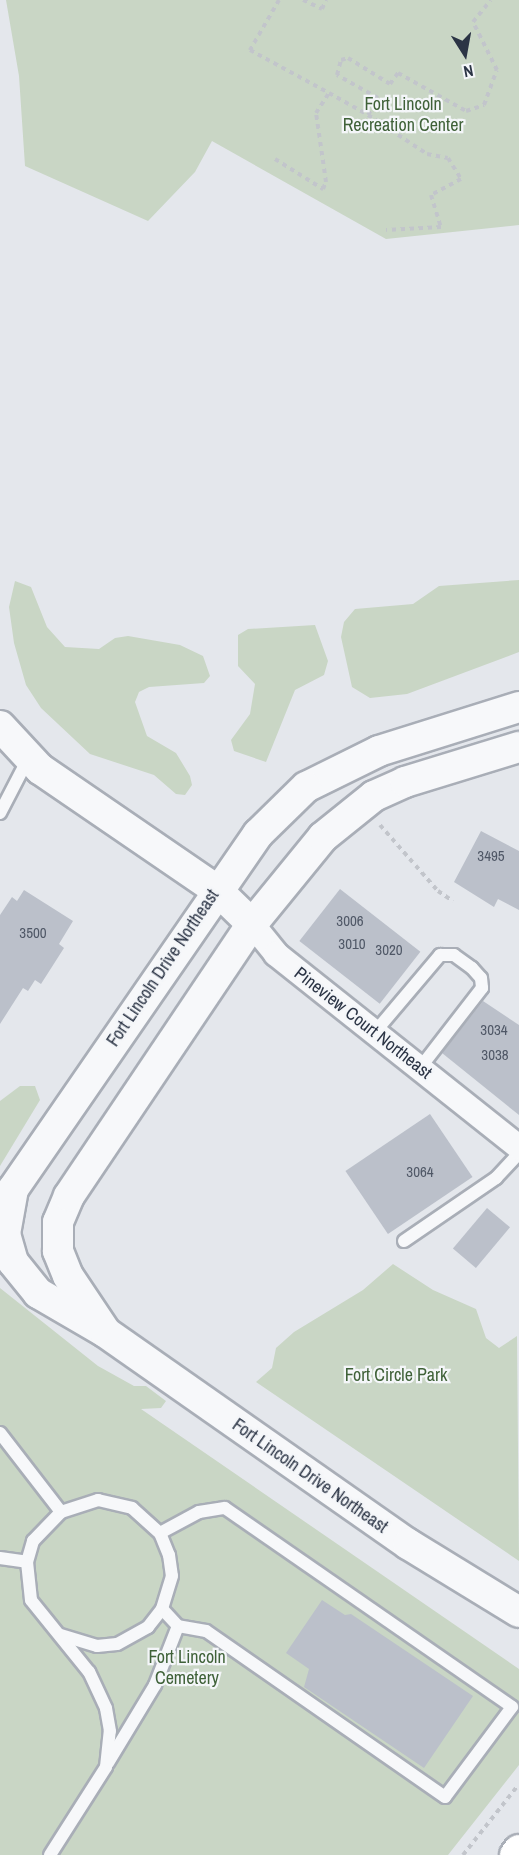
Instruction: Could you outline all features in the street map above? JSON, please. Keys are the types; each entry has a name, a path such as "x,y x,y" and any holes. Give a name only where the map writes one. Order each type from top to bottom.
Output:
{"main road":[{"path":"516,1855 519,1851"}],"street":[{"name":"Fort Lincoln Drive Northeast","path":"519,707 379,751 306,787 258,834 217,890 13,1189 7,1209 5,1234 13,1262 38,1293 105,1332 408,1544 519,1612"},
{"name":"Pineview Court Northeast","path":"0,726 28,759 217,890 252,924 276,954 519,1147"},
{"name":"Fort Lincoln Drive Northeast","path":"105,1332 86,1296 68,1276 58,1251 58,1222 69,1196 252,924 323,837 374,796 405,782 519,747"}],"lane":[{"path":"0,813 28,759"},
{"path":"375,1032 435,959 454,954 481,978 478,996 420,1068"},
{"path":"404,1241 496,1178 519,1153"},
{"path":"0,1433 61,1512"},
{"path":"60,1635 88,1645 117,1644 148,1627 162,1609 172,1576 160,1533 147,1518 119,1503 80,1503 61,1512 33,1541 27,1562 31,1600 89,1672 106,1708 111,1731 106,1767"},
{"path":"160,1533 199,1512 225,1508 512,1707 445,1797 206,1631 178,1626 162,1609"},
{"path":"0,1558 27,1562"},
{"path":"50,1855 155,1685 178,1626"}],"path":[{"path":"279,0 250,50 368,115 427,154 448,158 461,180 431,195 441,227 386,230"},
{"path":"303,0 322,9 326,0"},
{"path":"368,115 378,98 337,75 341,60 348,58 390,84 398,72 466,111 484,105 497,70 472,22 490,0"},
{"path":"274,159 323,189 326,182 316,112 329,93"},
{"path":"375,819 438,891 453,901"},
{"path":"463,1855 519,1784"}],"green space":[{"name":"Fort Lincoln Recreation Center","path":"6,0 519,0 519,225 386,239 212,141 195,172 148,221 25,166 19,76"},
{"path":"519,580 519,652 407,694 370,698 352,687 341,637 344,622 355,609 413,604 439,586"},
{"path":"15,581 31,587 47,627 65,647 99,649 115,638 128,636 180,645 203,656 210,676 204,683 149,687 139,692 135,702 147,736 176,753 190,776 192,785 185,795 176,794 154,775 90,754 41,708 26,685 14,643 9,607"},
{"path":"315,625 328,661 324,675 295,690 266,762 234,751 231,740 250,714 255,684 238,666 238,635 248,629"},
{"path":"20,1086 35,1086 40,1100 0,1166 0,1101"},
{"name":"Fort Circle Park","path":"393,1264 433,1290 476,1309 486,1338 499,1348 517,1336 519,1561 256,1382 272,1368 276,1348 294,1332 363,1290"},
{"name":"Fort Lincoln Cemetery","path":"0,1288 98,1366 134,1386 146,1386 166,1401 161,1408 141,1409 519,1669 519,1765 448,1855 0,1855"}],"building":[{"path":"481,831 519,851 519,910 498,899 494,907 454,882"},
{"path":"340,889 420,952 380,1004 299,941"},
{"path":"24,890 73,921 59,944 64,948 41,984 35,980 28,991 23,988 0,1024 0,915 12,897 17,901"},
{"path":"483,1001 519,1025 519,1115 442,1053"},
{"path":"430,1114 472,1177 388,1234 345,1171"},
{"path":"487,1208 510,1227 476,1268 453,1249"},
{"path":"322,1600 345,1615 351,1614 473,1696 424,1768 304,1687 309,1669 286,1653"}]}
